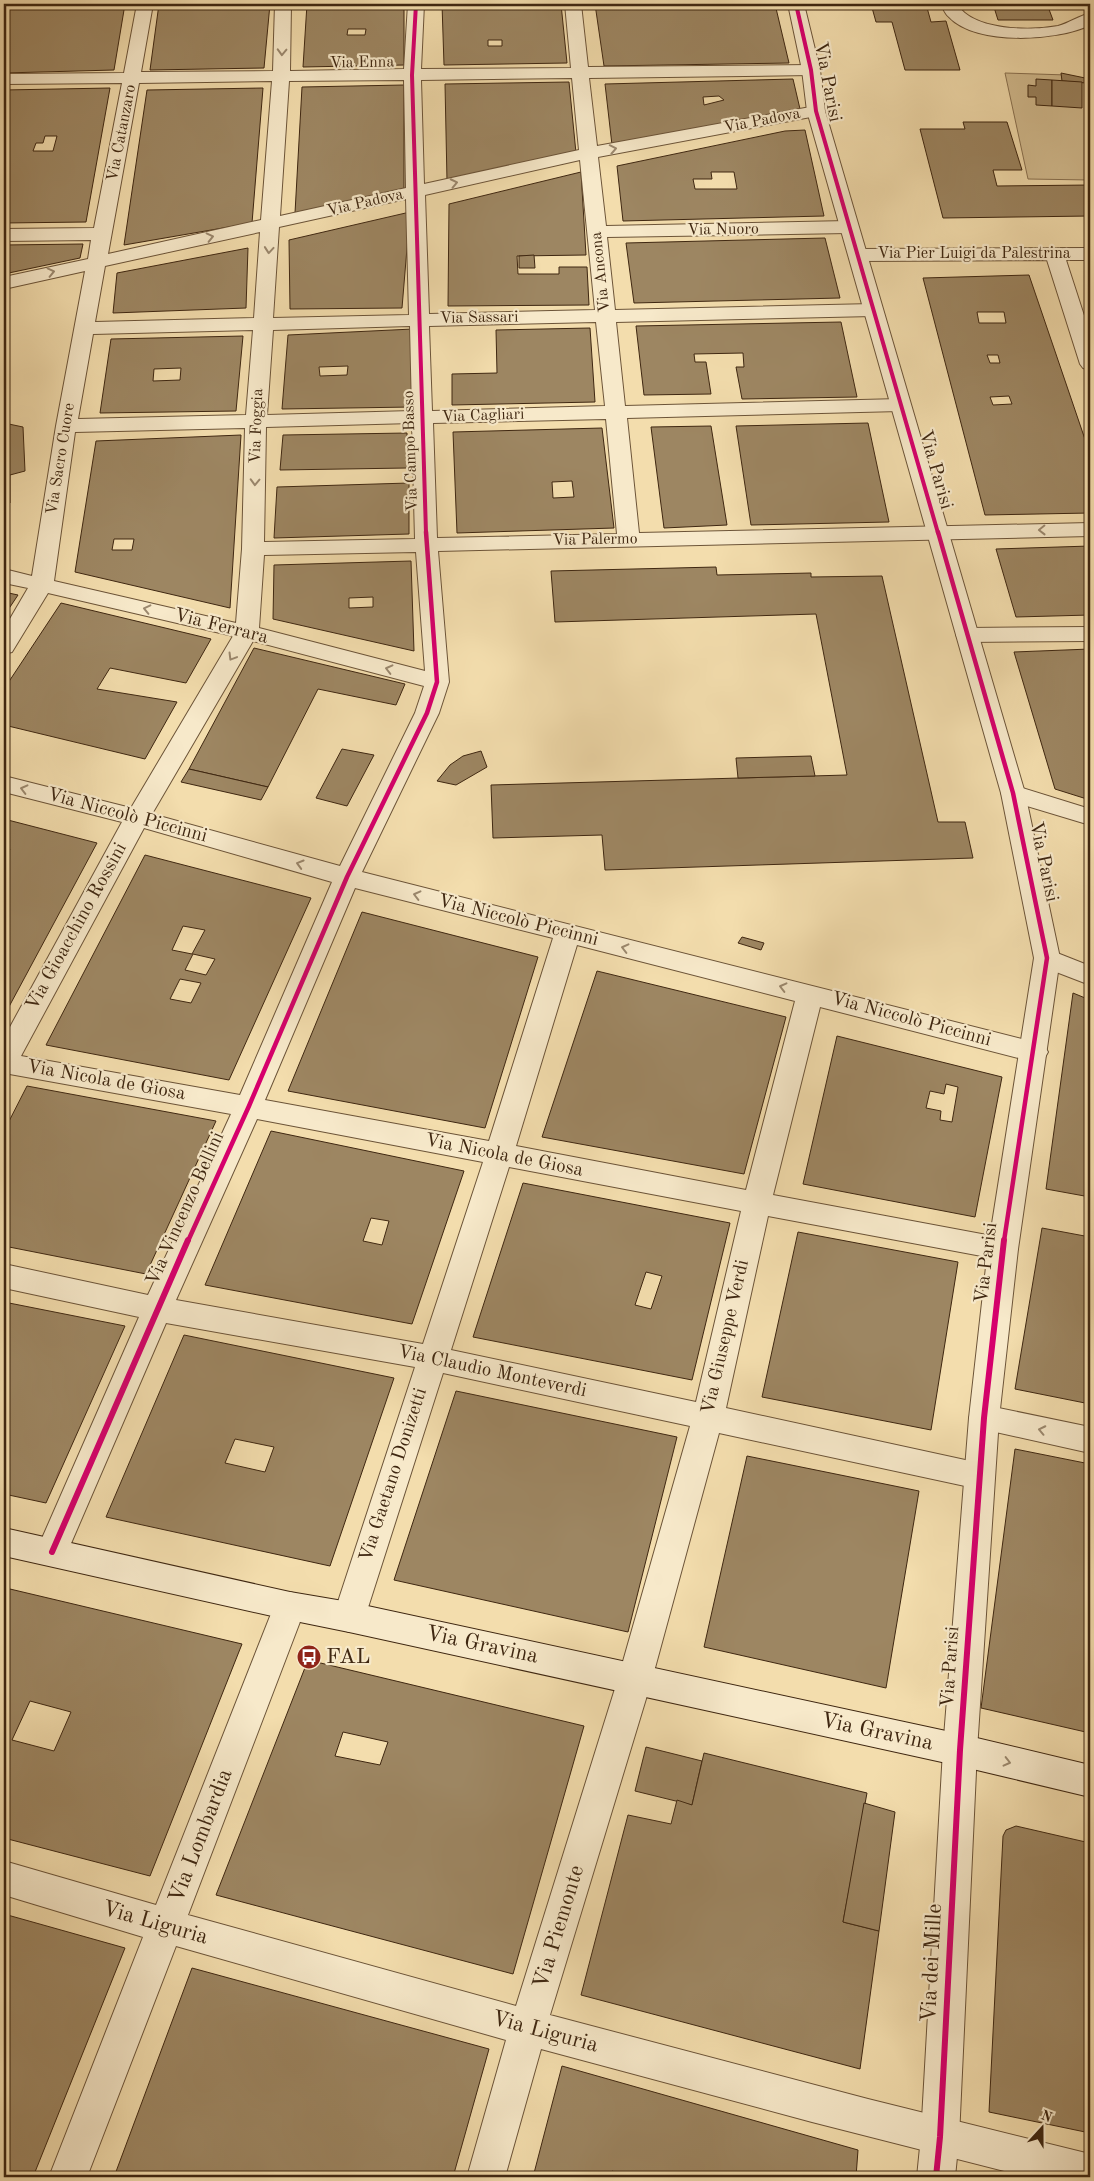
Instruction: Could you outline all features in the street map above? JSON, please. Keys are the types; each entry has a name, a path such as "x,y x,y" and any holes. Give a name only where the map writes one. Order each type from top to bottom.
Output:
{"street":[{"name":"Via Catanzaro","path":"96,262 145,4"},
{"name":"Via Foggia","path":"137,818 246,632 253,549 256,421 281,76 283,4"},
{"name":"Via Campo Basso","path":"346,877 427,713 437,682 426,544 422,418 412,75 416,4"},
{"name":"Via Ancona","path":"573,4 629,540"},
{"name":"Via Parisi","path":"796,4 811,70 816,111 1013,793 1047,958 1003,1249 984,1418 960,1750"},
{"path":"948,4 950,10 965,21 984,29 1003,32 1061,30 1090,18"},
{"name":"Via Enna","path":"4,79 811,70"},
{"name":"Via Padova","path":"4,283 589,153 816,111"},
{"name":"Via Nuoro","path":"597,232 848,227"},
{"path":"4,235 102,234"},
{"path":"1055,254 1090,364"},
{"name":"Via Pier Luigi da Palestrina","path":"858,255 1090,254"},
{"name":"Via Sacro Cuore","path":"4,647 42,584 66,426 96,262"},
{"name":"Via Sassari","path":"85,328 873,310"},
{"name":"Via Cagliari","path":"66,426 900,405"},
{"name":"Via Palermo","path":"253,549 1090,529"},
{"name":"Via Ferrara","path":"4,576 246,632 437,682"},
{"path":"968,635 1090,634"},
{"name":"Via Niccolò Piccinni","path":"4,784 137,818 346,877 1034,1052"},
{"path":"1013,793 1090,817"},
{"name":"Via Gioacchino Rossini","path":"4,1063 137,818"},
{"name":"Via Vincenzo Bellini","path":"52,1552 157,1309 249,1106 346,877"},
{"name":"Via Gaetano Donizetti","path":"349,1617 499,1156 567,934"},
{"path":"1047,958 1090,976"},
{"name":"Via Giuseppe Verdi","path":"635,1679 708,1418 757,1203 810,994"},
{"name":"Via Nicola de Giosa","path":"4,1063 249,1106 499,1156 1003,1249"},
{"name":"Via Claudio Monteverdi","path":"4,1276 157,1309 432,1358 979,1476"},
{"path":"984,1418 1090,1440"},
{"name":"Via Gravina","path":"4,1542 290,1606 349,1617 960,1750 1090,1781"},
{"name":"Via Lombardia","path":"68,2177 290,1606"},
{"name":"Via Piemonte","path":"486,2177 528,2028 635,1679"},
{"name":"Via dei Mille","path":"936,2177 940,2137 960,1750"},
{"name":"Via Liguria","path":"4,1878 166,1927 528,2028 940,2137 1090,2173"}],"shaded area":[{"path":"1005,73 1067,75 1090,83 1090,180 1028,179"}],"building":[{"path":"4,4 125,4 114,70 4,73"},
{"path":"159,4 270,4 264,68 150,70"},
{"path":"307,4 404,4 404,65 303,67","holes":["348,29 366,29 365,35 347,35"]},
{"path":"442,4 561,4 567,63 444,65","holes":["488,40 502,40 502,46 488,46"]},
{"path":"595,4 775,4 789,63 604,66"},
{"path":"871,4 926,4 931,22 946,21 960,70 905,70 892,22 876,22"},
{"path":"993,4 1047,4 1053,20 998,20"},
{"path":"1061,73 1090,79 1090,87 1087,87 1086,83 1062,81"},
{"path":"793,79 800,109 612,145 605,84","holes":["719,96 724,100 704,105 703,97"]},
{"path":"1036,79 1052,80 1052,106 1036,105 1036,97 1028,97 1028,85 1036,86"},
{"path":"1052,80 1082,82 1082,108 1052,106"},
{"path":"569,82 576,153 447,181 445,84"},
{"path":"404,85 404,190 295,213 302,87"},
{"path":"110,88 86,222 4,223 4,90","holes":["45,136 57,136 53,151 33,151 36,143 43,143"]},
{"path":"263,88 252,223 124,245 147,90"},
{"path":"963,122 1007,122 1022,170 993,170 997,186 1090,185 1090,216 943,218 920,129 965,129"},
{"path":"805,130 824,216 623,221 617,166 785,131","holes":["711,172 734,172 737,189 695,189 693,179 712,179"]},
{"path":"581,172 586,255 517,256 518,274 559,274 559,267 587,267 589,305 448,306 449,204"},
{"path":"410,212 402,308 290,309 289,240"},
{"path":"825,238 840,298 634,303 626,243"},
{"path":"83,244 80,258 4,274 4,245"},
{"path":"248,248 246,308 113,313 117,273"},
{"path":"534,255 535,268 519,268 519,256"},
{"path":"1029,275 1090,454 1090,513 985,515 923,278","holes":["977,312 1004,312 1006,323 979,323","987,355 998,355 1000,363 990,363","1009,396 1012,404 993,405 990,397"]},
{"path":"841,322 857,397 742,399 736,367 744,367 743,353 694,354 695,362 706,362 711,394 644,395 636,326"},
{"path":"590,328 595,402 452,405 452,374 497,373 496,330"},
{"path":"413,329 412,407 282,409 288,335","holes":["348,366 347,375 320,376 319,367"]},
{"path":"243,336 236,411 100,413 111,339","holes":["181,368 180,380 153,381 154,369"]},
{"path":"4,423 23,427 25,471 10,475 10,503 4,505"},
{"path":"868,423 889,522 751,525 736,426"},
{"path":"711,426 727,525 664,528 651,427"},
{"path":"602,428 614,528 457,533 453,432","holes":["572,481 574,497 553,498 552,482"]},
{"path":"407,433 407,468 280,470 283,435"},
{"path":"241,435 230,608 75,572 96,441","holes":["114,539 134,539 132,550 112,550"]},
{"path":"409,483 409,534 274,538 277,487"},
{"path":"1090,546 1090,615 1016,617 996,549"},
{"path":"411,561 414,651 273,619 274,565","holes":["373,597 373,607 349,608 349,598"]},
{"path":"716,567 717,575 811,573 811,577 882,576 938,822 965,822 973,858 605,870 602,835 493,838 491,785 847,775 816,614 555,622 551,571"},
{"path":"4,592 18,595 4,616"},
{"path":"61,603 211,639 186,683 110,668 97,689 177,702 145,759 4,725 4,689"},
{"path":"254,648 405,684 396,705 318,689 268,787 189,769"},
{"path":"1090,649 1090,800 1055,789 1014,652"},
{"path":"342,749 374,755 347,806 316,798"},
{"path":"481,751 487,767 456,785 437,781 450,765 463,756"},
{"path":"811,756 815,776 738,778 736,758"},
{"path":"189,769 268,787 261,800 181,782"},
{"path":"4,819 97,843 4,1016 4,859 10,849 4,848"},
{"path":"145,855 311,898 229,1080 46,1045","holes":["183,926 205,930 192,954 172,950","193,954 215,959 206,975 185,970","180,979 201,983 191,1003 170,999"]},
{"path":"362,912 538,957 485,1128 288,1091"},
{"path":"742,937 764,943 761,950 738,943"},
{"path":"597,971 786,1017 744,1174 542,1137"},
{"path":"1073,993 1090,1000 1090,1197 1046,1189"},
{"path":"837,1036 1002,1077 975,1217 803,1184","holes":["946,1084 958,1087 952,1122 940,1120 941,1111 926,1108 930,1091 944,1094"]},
{"path":"27,1086 216,1121 146,1274 4,1246 4,1131"},
{"path":"271,1131 464,1171 412,1324 205,1285","holes":["371,1218 389,1221 382,1245 363,1241"]},
{"path":"523,1183 730,1223 692,1380 473,1337","holes":["646,1272 662,1276 651,1309 635,1305"]},
{"path":"1042,1228 1090,1237 1090,1404 1015,1389"},
{"path":"798,1232 958,1262 931,1430 762,1397"},
{"path":"4,1302 125,1326 46,1503 4,1494"},
{"path":"184,1335 394,1378 330,1566 106,1517","holes":["235,1439 274,1447 265,1472 225,1463"]},
{"path":"456,1391 677,1437 628,1632 394,1580"},
{"path":"1015,1449 1090,1464 1090,1733 981,1708"},
{"path":"747,1456 919,1491 886,1688 704,1647"},
{"path":"10,1589 242,1644 150,1876 4,1838 4,1601","holes":["30,1701 71,1712 54,1751 12,1740"]},
{"path":"308,1660 584,1726 513,1974 216,1895","holes":["343,1732 388,1742 380,1765 335,1756"]},
{"path":"646,1747 702,1761 692,1805 635,1791"},
{"path":"704,1753 867,1793 843,1922 879,1931 860,2069 581,1995 628,1815 671,1824 677,1800 692,1805"},
{"path":"864,1803 895,1812 879,1931 843,1922"},
{"path":"1016,1826 1090,1843 1090,2133 989,2112 1003,1836 1006,1830"},
{"path":"4,1914 125,1948 33,2177 4,2177"},
{"path":"192,1968 489,2049 453,2177 114,2177"},
{"path":"562,2066 858,2150 856,2177 631,2177 612,2171 611,2177 533,2177"}],"cycle path":[{"path":"52,1552 157,1309 249,1106 347,877 427,713 437,682 426,544 412,75 416,4"},
{"path":"796,4 811,70 816,111 1013,793 1047,958 1003,1249 984,1418 960,1750 940,2137 936,2177"}],"place":[{"name":"FAL","path":"309,1657"}]}
